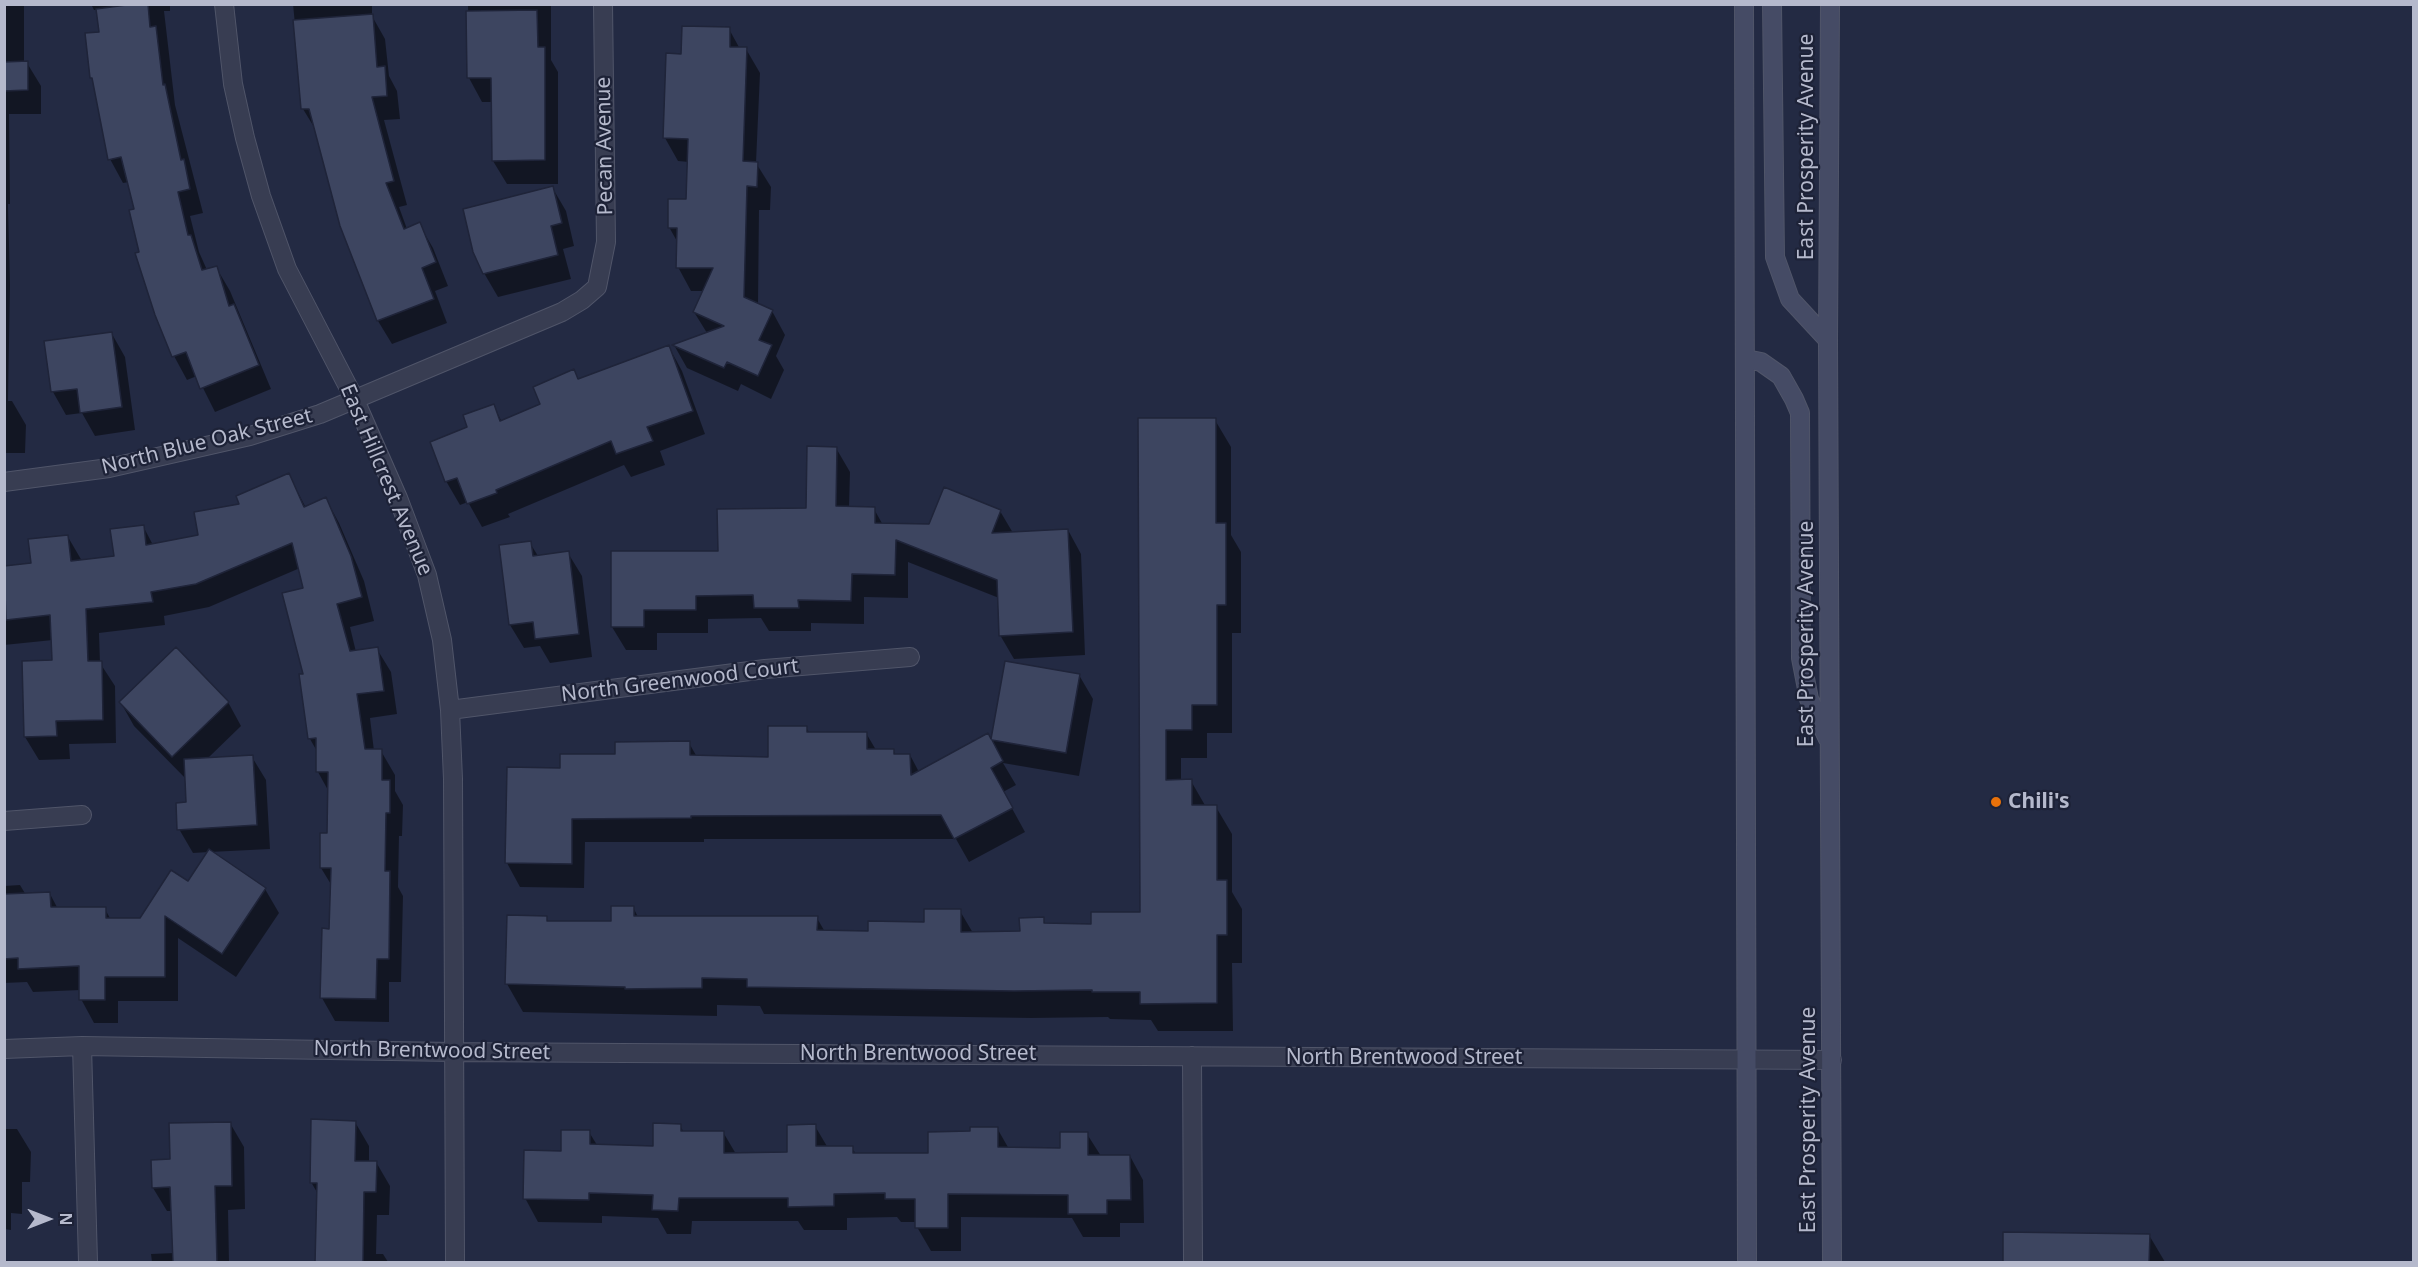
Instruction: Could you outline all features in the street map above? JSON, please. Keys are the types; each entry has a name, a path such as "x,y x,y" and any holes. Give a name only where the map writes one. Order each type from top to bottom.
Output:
{"main road":[{"path":"1744,4 1747,1263"},
{"path":"1772,4 1776,257 1790,299 1828,340"},
{"name":"East Prosperity Avenue","path":"1830,4 1828,340 1832,1263"},
{"path":"1746,359 1761,362 1782,376 1800,413 1801,658 1809,699 1830,744"}],"street":[{"name":"East Hillcrest Avenue","path":"224,4 233,84 244,138 261,196 288,269 355,400 398,498 427,575 442,640 450,710 453,779 455,1263"},
{"name":"Pecan Avenue","path":"597,287 606,242 603,4"},
{"name":"North Blue Oak Street","path":"4,482 109,468 250,436 320,414 562,312 582,300 597,287"},
{"name":"North Greenwood Court","path":"450,710 765,669 910,657"},
{"path":"4,822 82,815"},
{"name":"North Brentwood Street","path":"4,1049 82,1046 453,1052 1832,1060"},
{"path":"82,1046 88,1263"},
{"path":"1192,1056 1193,1263"}],"building":[{"path":"148,4 150,27 156,26 163,85 165,84 181,160 184,159 190,189 178,192 188,235 191,235 202,270 217,266 229,306 234,304 259,365 200,389 186,352 172,357 155,315 135,253 139,252 129,210 134,209 121,157 108,160 92,78 90,78 85,33 99,32 96,9"},
{"path":"537,10 538,47 545,47 545,160 492,161 491,78 467,78 466,11"},
{"path":"373,14 377,67 385,66 387,96 372,97 394,181 386,183 404,229 420,222 436,262 422,268 434,299 377,321 340,226 309,109 301,109 293,20"},
{"path":"682,26 730,27 730,47 747,47 743,161 758,162 757,187 747,186 744,297 773,310 759,340 772,345 758,376 727,362 724,368 672,345 724,326 693,312 713,268 676,268 677,228 668,228 668,199 686,199 688,139 663,138 666,53 681,54"},
{"path":"28,61 28,90 4,91 4,62"},
{"path":"553,186 562,223 551,226 558,255 483,274 473,252 463,209"},
{"path":"112,332 122,407 80,413 77,389 51,392 44,341"},
{"path":"669,345 693,411 647,427 653,441 616,454 611,441 496,490 497,493 467,504 457,478 445,482 430,442 467,427 463,415 494,404 500,421 540,404 533,387 574,369 578,379"},
{"path":"1138,418 1216,418 1216,523 1226,523 1226,605 1217,605 1217,705 1192,705 1192,730 1166,730 1166,780 1192,779 1192,805 1217,805 1217,880 1227,880 1227,935 1217,935 1217,1003 1140,1004 1140,992 1092,992 1092,990 747,987 747,979 702,978 702,988 625,989 625,987 505,984 507,915 547,916 547,921 611,921 611,906 634,906 634,916 818,916 817,930 868,931 868,921 924,922 924,909 961,909 961,932 1020,931 1019,918 1044,917 1044,923 1091,924 1091,912 1140,912"},
{"path":"807,446 837,447 836,506 875,507 875,523 929,524 944,487 1001,510 992,533 1068,529 1073,632 999,636 997,580 896,540 895,575 852,574 851,601 798,600 799,608 754,608 753,595 696,596 696,610 644,610 644,627 611,627 611,551 718,551 717,509 806,508"},
{"path":"289,473 304,507 326,497 351,556 362,597 337,604 350,651 378,647 384,691 357,694 365,749 382,749 382,780 390,780 390,813 386,813 385,871 390,871 389,959 377,959 376,999 320,998 322,928 329,929 331,868 320,868 320,833 327,833 328,772 316,772 316,738 308,739 299,674 303,674 282,593 303,588 292,543 196,584 151,592 153,602 86,609 88,661 102,661 103,720 56,721 57,736 24,737 22,661 52,660 50,615 6,620 4,566 31,563 28,539 68,535 71,561 114,556 110,529 144,525 146,545 198,535 194,512 239,504 236,496"},
{"path":"531,541 533,556 569,551 579,634 535,639 533,622 509,625 499,545"},
{"path":"176,647 229,702 172,757 119,702"},
{"path":"1005,661 1080,674 1066,753 992,740 1003,761 991,768 1013,808 954,839 941,815 572,819 572,864 505,863 507,767 560,768 560,754 615,754 615,742 690,741 690,755 768,757 768,726 807,726 807,732 867,732 867,749 894,749 894,754 910,754 911,775 988,733 991,739"},
{"path":"253,755 257,825 177,830 176,803 186,802 184,759"},
{"path":"209,849 266,888 222,954 165,916 165,977 105,977 105,1000 79,1000 79,966 18,969 18,958 4,959 4,894 50,892 51,907 106,907 106,918 140,918 171,870 188,881"},
{"path":"311,1119 356,1121 355,1161 377,1161 376,1192 364,1192 363,1263 315,1263 317,1183 310,1183"},
{"path":"231,1122 232,1186 215,1186 217,1263 173,1263 170,1187 152,1188 151,1160 170,1159 169,1123"},
{"path":"653,1123 681,1124 681,1131 724,1131 724,1153 787,1152 787,1125 816,1124 816,1146 853,1146 853,1153 928,1153 928,1132 970,1131 970,1127 998,1127 998,1147 1060,1148 1060,1132 1088,1132 1088,1155 1130,1155 1131,1200 1107,1200 1107,1214 1068,1214 1068,1195 948,1194 948,1228 915,1228 915,1199 885,1199 885,1193 834,1194 834,1206 788,1207 788,1198 679,1198 678,1211 652,1210 653,1195 589,1193 589,1200 523,1199 524,1150 561,1151 561,1130 590,1130 590,1144 653,1146"},
{"path":"2003,1232 2150,1234 2149,1263 2003,1263"}],"place":[{"name":"Chili's","path":"1996,802"}]}
